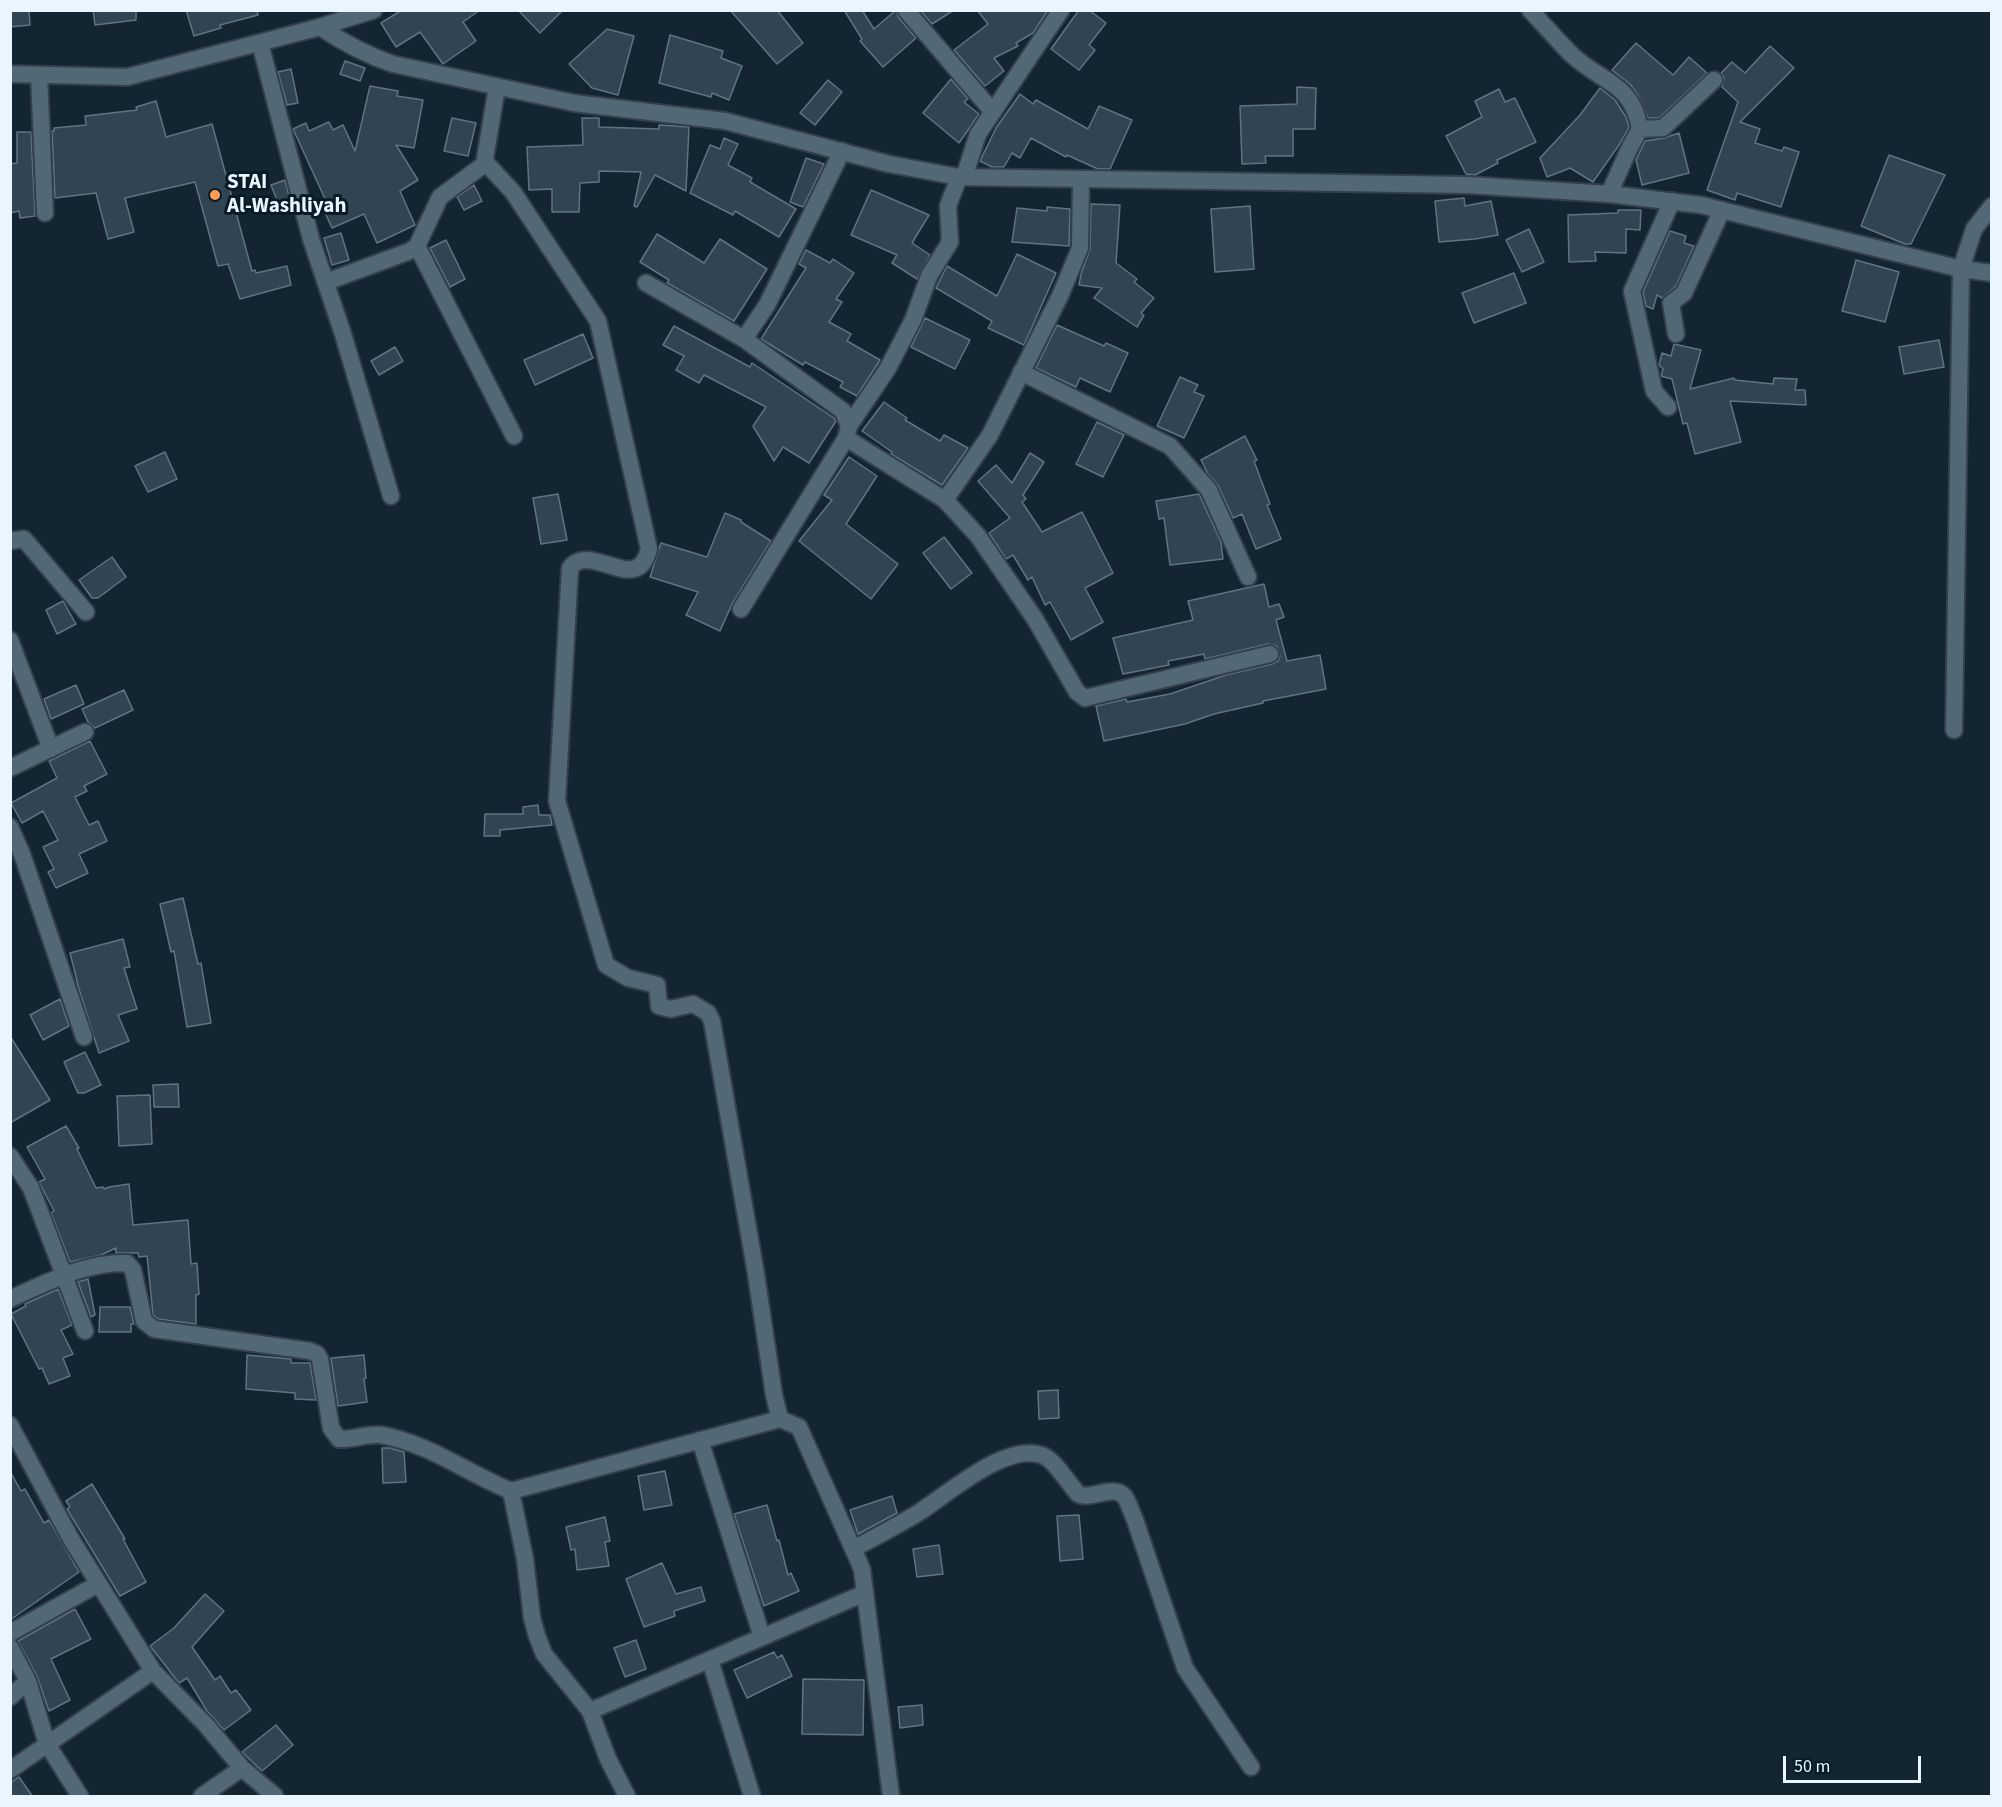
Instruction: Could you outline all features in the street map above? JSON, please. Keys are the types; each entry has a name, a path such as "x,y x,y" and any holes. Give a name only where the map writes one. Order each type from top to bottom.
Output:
{"street":[{"path":"10,74 127,77 320,27 374,10"},
{"path":"906,10 993,112"},
{"path":"741,609 888,368 913,320 929,276 950,242 948,206 978,134 1061,10"},
{"path":"1530,10 1574,57 1625,92 1638,115 1641,129 1630,147 1609,194"},
{"path":"320,27 347,45 393,64 574,103 726,121 890,164 961,177 1468,185 1609,194 1672,201 1722,210 1961,269 1992,273"},
{"path":"260,43 306,218 391,496"},
{"path":"39,75 45,213"},
{"path":"1641,129 1664,128 1714,80"},
{"path":"497,87 485,158 486,164 513,192 598,321 649,549 646,560 642,565 633,569 587,560 576,562 570,568 557,801 606,964 628,978 657,985 659,1006 671,1009 693,1004 708,1013 712,1021 756,1274 774,1395 780,1419"},
{"path":"744,339 767,305 842,151"},
{"path":"326,282 410,251 417,246 440,197 486,164"},
{"path":"945,500 990,435 1060,296 1080,248 1081,179"},
{"path":"1668,407 1654,391 1632,291 1672,201"},
{"path":"1954,730 1961,269 1974,229 1992,206"},
{"path":"1676,334 1671,303 1684,293 1722,210"},
{"path":"417,246 514,436"},
{"path":"646,283 744,339 843,411 847,432 945,500 978,536 1035,619 1077,692 1085,698 1270,654"},
{"path":"1021,372 1170,446 1209,490 1248,577"},
{"path":"10,541 24,539 86,612"},
{"path":"10,640 51,749"},
{"path":"10,768 85,732"},
{"path":"10,827 16,858 84,1037"},
{"path":"10,1156 31,1188 86,1331"},
{"path":"10,1299 64,1274 87,1268 127,1263 134,1270 144,1321 148,1326 186,1335 309,1351 316,1354 320,1359 331,1428 339,1438 379,1435 400,1441 433,1452 484,1480 511,1491 780,1419 799,1427 862,1569 891,1797"},
{"path":"12,1428 71,1539 153,1671 206,1725 242,1768 275,1797"},
{"path":"700,1440 762,1637"},
{"path":"853,1549 919,1513 956,1485 986,1467 1022,1454 1035,1454 1048,1459 1083,1497 1119,1493 1125,1497 1135,1521 1185,1668 1251,1767"},
{"path":"511,1491 537,1636 544,1654 590,1711 608,1759 627,1797"},
{"path":"10,1633 98,1584"},
{"path":"590,1711 865,1593"},
{"path":"10,1647 28,1681 47,1744 80,1797"},
{"path":"710,1660 752,1797"},
{"path":"10,1770 153,1671"},
{"path":"10,1697 28,1681"},
{"path":"202,1797 242,1768"}],"building":[{"path":"10,10 29,10 30,25 10,27"},
{"path":"93,10 136,10 136,20 95,25"},
{"path":"186,10 257,10 258,15 220,25 221,28 194,36"},
{"path":"402,10 480,10 463,22 476,41 443,64 420,32 396,47 381,23"},
{"path":"518,10 563,10 540,33"},
{"path":"730,10 777,10 803,43 777,64"},
{"path":"844,10 862,10 874,29 896,10 898,17 916,38 883,67 860,41 862,39"},
{"path":"920,10 954,10 932,24"},
{"path":"977,10 1048,10 1033,33 1016,43 1018,46 994,58 1004,71 985,86 954,50 988,24"},
{"path":"1079,10 1089,10 1106,23 1089,45 1095,50 1079,70 1051,49"},
{"path":"607,29 634,36 618,95 592,88 569,64"},
{"path":"670,35 723,51 721,58 742,66 729,100 712,93 711,97 659,83"},
{"path":"1636,43 1673,75 1689,57 1707,73 1659,118 1648,118 1638,95 1630,84 1612,70"},
{"path":"1770,46 1794,68 1740,122 1760,129 1755,143 1782,151 1784,147 1799,152 1781,207 1737,193 1735,200 1707,190 1738,102 1722,87 1724,78 1721,73 1732,62 1745,73"},
{"path":"345,61 365,68 360,81 340,74"},
{"path":"291,69 298,103 287,105 278,72"},
{"path":"951,79 968,99 964,102 979,114 959,143 923,113"},
{"path":"828,80 842,92 815,125 800,113"},
{"path":"370,86 398,91 397,96 423,100 414,148 396,145 418,180 400,191 415,225 377,243 364,214 332,228 321,204 326,201 293,129 306,123 309,131 329,122 333,130 343,125 355,151"},
{"path":"1297,87 1316,88 1315,129 1293,129 1293,156 1265,156 1266,163 1242,164 1240,106 1297,104"},
{"path":"1600,88 1615,100 1626,117 1629,128 1619,145 1593,182 1570,168 1547,177 1540,158 1580,115"},
{"path":"1499,89 1505,102 1515,98 1536,142 1497,160 1498,163 1475,175 1466,174 1446,136 1482,117 1475,101"},
{"path":"1020,94 1033,104 1036,100 1088,129 1099,106 1132,120 1110,169 1098,169 1067,155 1066,157 1031,138 1020,158 1012,153 1004,167 992,167 980,161 996,128"},
{"path":"156,101 166,137 212,124 252,271 255,270 256,273 287,266 291,285 240,299 228,264 218,266 195,182 125,198 134,232 108,239 96,193 55,198 52,131 54,128 86,125 85,116 137,110 136,107"},
{"path":"452,118 476,123 468,156 444,151"},
{"path":"582,118 599,118 599,127 659,129 659,125 689,127 686,191 655,175 637,207 634,206 641,172 599,171 599,182 580,183 579,212 552,212 552,189 529,190 527,147 583,145"},
{"path":"17,132 31,132 35,216 20,218 19,211 10,213 10,164 17,163"},
{"path":"1679,133 1689,173 1642,185 1636,160 1645,141"},
{"path":"724,138 738,144 728,165 752,178 750,182 796,209 779,237 735,211 733,215 690,193 710,145 720,149"},
{"path":"1889,155 1945,175 1911,244 1905,244 1861,226"},
{"path":"806,158 824,164 803,207 790,202"},
{"path":"285,180 291,204 280,208 271,185"},
{"path":"474,185 482,201 464,210 457,197"},
{"path":"871,190 929,215 912,243 930,255 917,279 892,263 897,255 851,235"},
{"path":"1464,198 1465,206 1491,201 1498,235 1439,242 1435,201"},
{"path":"1091,204 1120,205 1116,263 1137,279 1134,282 1154,298 1141,313 1144,315 1137,327 1094,298 1102,288 1079,285 1090,249"},
{"path":"1250,206 1254,269 1215,272 1211,209"},
{"path":"1047,207 1070,209 1069,246 1012,242 1017,208 1047,211"},
{"path":"1618,210 1641,210 1640,230 1626,229 1626,253 1595,252 1596,261 1569,262 1568,215 1618,213"},
{"path":"1529,229 1544,262 1522,272 1506,240"},
{"path":"1670,231 1686,236 1684,243 1694,246 1676,286 1662,298 1657,295 1653,309 1646,306 1643,292"},
{"path":"341,233 349,260 332,265 324,238"},
{"path":"657,234 704,263 720,239 767,269 734,321 667,283 669,280 640,262"},
{"path":"446,240 465,279 450,287 430,248"},
{"path":"806,250 830,263 833,259 854,273 836,299 842,302 829,322 851,334 847,341 880,360 857,396 840,387 843,382 805,362 803,365 761,339 806,268 799,264"},
{"path":"1017,254 1056,273 1024,345 988,328 992,321 936,288 947,266 997,296"},
{"path":"1856,260 1899,272 1885,322 1842,311"},
{"path":"1514,273 1526,303 1474,323 1462,293"},
{"path":"925,318 970,340 955,369 911,347"},
{"path":"1057,325 1104,346 1106,343 1128,353 1110,392 1080,378 1076,387 1036,368"},
{"path":"674,326 750,367 752,363 834,418 836,421 809,463 783,447 774,461 753,426 766,407 704,375 699,383 676,370 684,356 663,345"},
{"path":"583,334 593,358 535,385 524,360"},
{"path":"1939,340 1944,367 1904,374 1899,347"},
{"path":"1674,344 1701,350 1690,389 1734,378 1735,380 1773,384 1774,378 1797,379 1795,390 1805,390 1806,405 1730,401 1741,442 1695,454 1687,423 1683,424 1672,379 1661,376 1663,369 1659,365 1662,353 1671,356"},
{"path":"395,347 403,361 379,375 371,361"},
{"path":"1180,377 1198,385 1194,392 1204,396 1184,438 1157,426"},
{"path":"884,402 907,418 905,420 940,441 944,435 968,448 942,485 891,454 892,452 862,431"},
{"path":"1097,422 1124,435 1103,477 1076,464"},
{"path":"1245,436 1257,460 1254,461 1270,504 1267,505 1281,539 1256,549 1242,514 1233,518 1218,485 1208,474 1201,460"},
{"path":"165,452 177,479 148,492 135,466"},
{"path":"1030,453 1044,462 1023,495 1026,499 1022,502 1042,532 1082,512 1113,573 1085,588 1103,622 1071,640 1050,602 1045,605 1032,577 1028,580 1013,555 1006,559 989,533 1010,518 978,481 996,465 1012,483"},
{"path":"849,457 877,476 846,524 898,564 871,599 799,541 832,500 824,495"},
{"path":"558,494 567,540 541,544 533,498"},
{"path":"1199,494 1221,542 1223,559 1170,565 1164,518 1159,519 1156,501"},
{"path":"725,513 741,520 771,541 732,604 720,631 686,615 698,592 650,577 661,543 707,557"},
{"path":"944,537 972,573 951,589 923,553"},
{"path":"112,557 126,577 98,598 92,598 79,580"},
{"path":"1264,584 1269,607 1279,604 1284,617 1276,620 1287,661 1320,655 1326,689 1263,701 1263,703 1214,714 1185,724 1104,741 1096,706 1126,699 1127,702 1170,694 1226,675 1272,664 1278,661 1280,656 1277,646 1268,644 1205,659 1204,654 1168,661 1169,665 1123,674 1113,638 1193,620 1188,601"},
{"path":"63,601 76,624 57,634 46,610"},
{"path":"76,685 84,704 51,719 44,699"},
{"path":"124,690 133,710 95,728 88,722 82,709"},
{"path":"90,741 107,774 84,786 87,791 75,797 89,825 98,821 107,841 79,854 88,873 56,888 48,872 54,869 43,847 58,840 43,811 22,823 11,803 57,778 49,761"},
{"path":"538,805 539,815 550,815 552,825 500,830 500,836 484,836 485,814 523,814 523,807"},
{"path":"183,898 198,964 201,963 211,1023 187,1027 174,951 171,952 160,904"},
{"path":"123,939 130,967 124,968 137,1009 118,1015 129,1041 99,1053 70,953"},
{"path":"60,999 69,1026 43,1040 30,1015"},
{"path":"10,1036 50,1100 10,1123"},
{"path":"85,1052 101,1085 84,1093 78,1093 64,1062"},
{"path":"178,1084 179,1107 154,1107 153,1085"},
{"path":"150,1095 152,1144 119,1146 117,1096"},
{"path":"66,1126 79,1148 77,1149 96,1188 103,1187 104,1189 129,1184 133,1225 188,1220 191,1264 197,1263 199,1294 196,1295 196,1324 158,1319 153,1315 147,1256 139,1257 138,1253 116,1253 116,1248 101,1255 70,1262 51,1213 54,1211 39,1182 45,1179 27,1147"},
{"path":"88,1279 95,1315 91,1317 78,1282"},
{"path":"58,1289 72,1325 61,1330 73,1354 63,1358 70,1376 49,1384 11,1314 26,1306 25,1304"},
{"path":"100,1307 130,1307 134,1324 131,1324 131,1332 99,1332"},
{"path":"247,1355 291,1359 291,1363 310,1363 316,1400 295,1399 295,1393 246,1389"},
{"path":"364,1355 367,1402 338,1406 331,1358"},
{"path":"1058,1390 1059,1418 1039,1419 1038,1391"},
{"path":"382,1448 404,1452 406,1482 383,1483"},
{"path":"10,1471 21,1491 25,1489 44,1523 49,1520 79,1572 10,1620"},
{"path":"665,1471 672,1505 644,1510 638,1476"},
{"path":"92,1484 125,1539 123,1539 146,1582 120,1596 67,1509 70,1507 66,1501"},
{"path":"892,1496 897,1513 858,1534 850,1510"},
{"path":"767,1505 788,1575 791,1573 799,1591 764,1606 734,1514"},
{"path":"1079,1515 1083,1559 1060,1561 1057,1516"},
{"path":"605,1517 610,1541 605,1542 609,1566 577,1570 575,1549 571,1550 566,1527"},
{"path":"939,1545 943,1574 917,1577 913,1549"},
{"path":"662,1563 676,1594 701,1587 705,1601 674,1611 675,1616 644,1627 626,1579"},
{"path":"205,1594 224,1611 192,1647 215,1680 220,1676 231,1693 236,1690 251,1710 224,1730 207,1711 187,1678 179,1683 150,1646 174,1628"},
{"path":"75,1609 91,1639 51,1659 70,1700 49,1711 37,1676 18,1641"},
{"path":"636,1640 646,1669 625,1677 614,1648"},
{"path":"774,1652 777,1658 782,1655 792,1676 747,1698 734,1670"},
{"path":"803,1679 864,1680 863,1735 802,1734"},
{"path":"922,1705 923,1725 900,1728 898,1707"},
{"path":"276,1725 293,1745 262,1771 242,1752"},
{"path":"19,1777 33,1797 10,1797 10,1783"}],"place":[{"name":"STAI Al-Washliyah","path":"215,195"}]}
